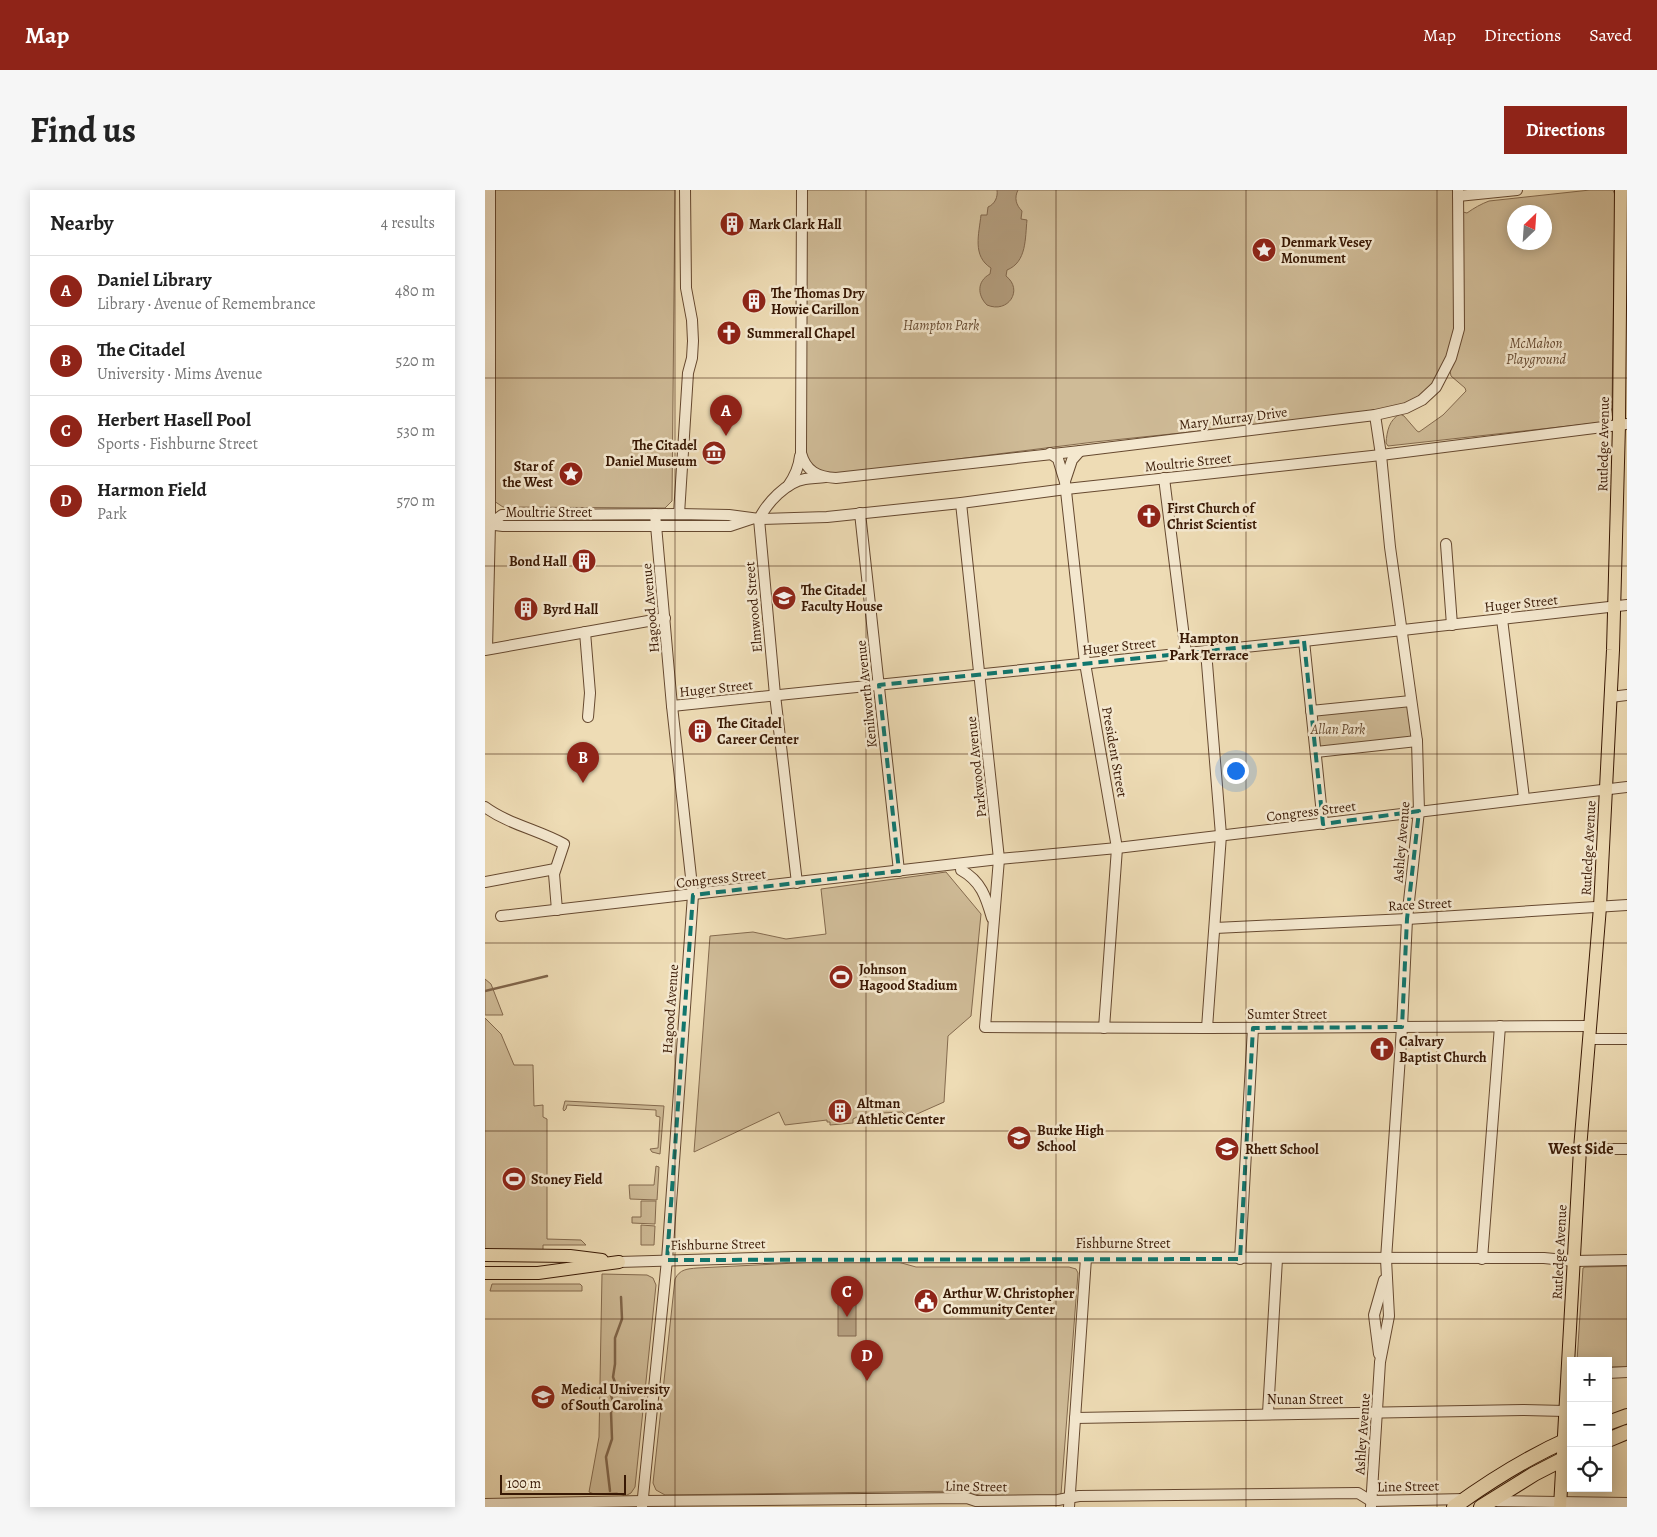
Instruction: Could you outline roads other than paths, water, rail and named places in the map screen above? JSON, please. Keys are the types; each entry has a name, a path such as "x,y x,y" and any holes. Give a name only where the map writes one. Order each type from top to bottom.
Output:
{"highway":[{"path":"1612,1422 1627,1416"},
{"path":"1612,1438 1627,1432"},
{"path":"1459,1503 1494,1478 1536,1454 1567,1440"},
{"path":"1485,1504 1567,1457"}],"main road":[{"name":"Rutledge Avenue","path":"1570,1357 1580,1149 1600,907 1611,697 1621,606 1624,290 1621,190"},
{"name":"Fishburne Street","path":"485,1255 570,1256 619,1262"},
{"name":"Fishburne Street","path":"485,1273 538,1273 619,1262"},
{"name":"Rutledge Avenue","path":"1567,1392 1565,1411 1567,1440"},
{"name":"Rutledge Avenue","path":"1560,1505 1567,1457"}],"street":[{"path":"490,190 486,649 665,618"},
{"path":"679,514 688,374 692,358 693,341 692,320 686,288 685,190"},
{"path":"755,519 771,500 786,488 794,478 801,453 802,190"},
{"path":"1458,193 1517,190"},
{"name":"Mary Murray Drive","path":"786,488 804,479 836,478 1080,451 1375,415 1406,408 1422,400 1436,387 1451,358 1459,329 1458,193"},
{"name":"Ashley Avenue","path":"1371,1504 1380,1362 1389,1316 1386,1259 1402,1027 1407,919 1419,812 1417,741 1390,547 1375,415"},
{"name":"Moultrie Street","path":"487,524 502,516 729,514 755,519 827,517 961,503 1065,485 1164,478 1381,455 1623,424"},
{"name":"President Street","path":"1065,485 1072,460 1080,451"},
{"path":"801,453 804,463 809,470 826,477"},
{"name":"President Street","path":"1050,453 1058,460 1065,485 1085,663 1117,848 1103,1028"},
{"path":"1164,478 1186,653"},
{"name":"Parkwood Avenue","path":"961,503 999,859 985,1027"},
{"name":"Hagood Avenue","path":"642,1504 667,1260 693,895 672,706 655,514"},
{"name":"Kenilworth Avenue","path":"860,514 899,871"},
{"name":"Moultrie Street","path":"487,524 503,526 731,526 755,519"},
{"name":"Elmwood Street","path":"755,519 797,884"},
{"path":"1445,544 1453,625"},
{"name":"Huger Street","path":"672,706 1304,641 1621,606"},
{"path":"1502,619 1524,798"},
{"path":"585,632 590,693 588,717"},
{"path":"1304,641 1323,824"},
{"path":"1205,651 1221,835 1207,1028"},
{"path":"1611,697 1627,695"},
{"path":"1311,711 1411,701"},
{"path":"1316,752 1417,741"},
{"name":"Congress Street","path":"501,916 797,884 999,859 1117,848 1627,787"},
{"path":"485,807 503,818 547,835 564,844 555,869 554,882 557,910"},
{"name":"Congress Street","path":"943,866 961,870 978,869 999,859"},
{"path":"485,882 555,869"},
{"path":"961,870 977,882 982,890 994,924"},
{"name":"Race Street","path":"1215,928 1407,919 1627,905"},
{"path":"1482,1259 1500,1026"},
{"name":"Sumter Street","path":"985,1027 1253,1028 1500,1026 1589,1032 1627,1039"},
{"path":"1239,1259 1253,1028"},
{"path":"1580,1149 1627,1149"},
{"name":"Fishburne Street","path":"619,1262 794,1257 1544,1258 1574,1261 1627,1260"},
{"path":"1069,1502 1086,1258"},
{"path":"1268,1413 1277,1259"},
{"name":"Ashley Avenue","path":"1380,1362 1374,1315 1386,1273"},
{"path":"1612,1373 1627,1372"},
{"name":"Nunan Street","path":"1075,1418 1268,1413 1565,1411"},
{"name":"Line Street","path":"485,1504 834,1503 967,1498 976,1504 1054,1500 1069,1502 1079,1496 1358,1493 1371,1504 1459,1503"},
{"path":"1485,1504 1560,1505 1627,1503"}],"waterway":[{"path":"485,991 547,976"},
{"path":"610,1491 606,1457 612,1439 611,1412 614,1406 611,1395 616,1385 613,1377 615,1338 622,1319 621,1297"}],"place":[{"name":"Mark Clark Hall","path":"732,224"},
{"name":"Denmark Vesey Monument","path":"1264,250"},
{"name":"The Thomas Dry Howie Carillon","path":"754,301"},
{"name":"Summerall Chapel","path":"729,333"},
{"name":"Daniel Library","path":"726,436"},
{"name":"The Citadel Daniel Museum","path":"714,453"},
{"name":"Star of the West","path":"571,474"},
{"name":"First Church of Christ Scientist","path":"1149,516"},
{"name":"Bond Hall","path":"584,561"},
{"name":"The Citadel Faculty House","path":"784,598"},
{"name":"Byrd Hall","path":"526,609"},
{"name":"The Citadel Career Center","path":"700,731"},
{"name":"The Citadel","path":"583,783"},
{"name":"Johnson Hagood Stadium","path":"841,977"},
{"name":"Calvary Baptist Church","path":"1382,1049"},
{"name":"Altman Athletic Center","path":"840,1111"},
{"name":"Burke High School","path":"1019,1138"},
{"name":"Rhett School","path":"1227,1149"},
{"name":"Stoney Field","path":"514,1179"},
{"name":"Arthur W. Christopher Community Center","path":"926,1301"},
{"name":"Herbert Hasell Pool","path":"847,1317"},
{"name":"Harmon Field","path":"867,1381"},
{"name":"Medical University of South Carolina","path":"543,1397"}],"district":[{"name":"Hampton Park Terrace","path":"1209,646"},
{"name":"West Side","path":"1581,1148"}],"park label":[{"name":"Hampton Park","path":"941,325"},
{"name":"McMahon Playground","path":"1536,352"},
{"name":"Allan Park","path":"1338,729"}]}
